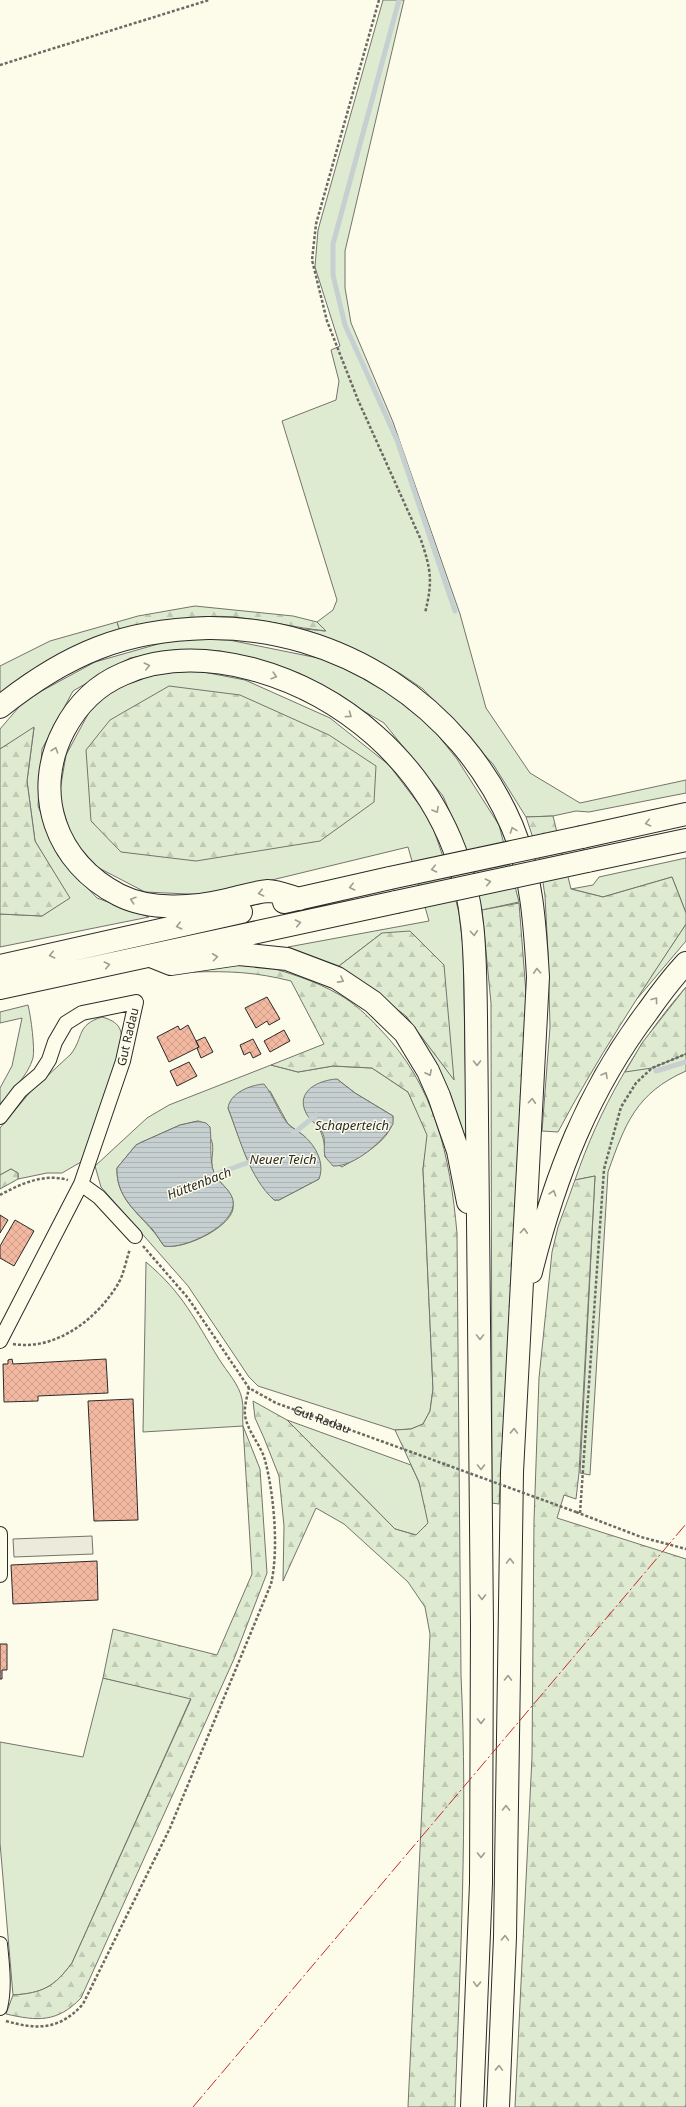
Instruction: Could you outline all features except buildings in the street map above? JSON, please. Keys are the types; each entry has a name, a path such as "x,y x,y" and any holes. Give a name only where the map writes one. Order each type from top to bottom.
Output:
{"highway":[{"path":"0,707 47,673 100,647 142,635 177,629 244,630 274,633 307,641 361,664 387,678 420,701 436,715 464,745 488,780 512,827 524,862 535,925 538,977 534,1070 518,1326 512,1472 505,1937 498,2107"},
{"path":"298,899 270,891 194,905 151,904 120,895 92,877 80,865 60,836 49,804 48,781 53,756 62,734 75,711 88,697 120,675 147,666 189,660 239,666 299,685 336,706 373,733 390,749 428,795 445,827 456,854 470,906 474,932 480,1298 482,1626 481,1883 472,2107"},
{"path":"0,966 390,878 686,814"},
{"path":"0,988 686,840"},
{"path":"151,956 171,964 239,954 287,959 312,967 355,988 390,1017 405,1033 418,1053 440,1096 466,1184 480,1298"},
{"path":"518,1326 545,1220 573,1138 612,1063 632,1032 686,963"}],"street":[{"name":"Gut Radau","path":"0,1117 20,1091 40,1074 49,1060 55,1042 66,1023 82,1013 136,1002 123,1061 81,1184 4,1342"},
{"path":"81,1184 99,1197 135,1236"},
{"path":"0,1534 0,1575"},
{"path":"0,1944 3,1979 3,1998 0,2008"}],"path":[{"path":"0,65 209,0"},
{"path":"378,0 316,224 312,260 327,321 358,400 421,540 427,557 431,572 431,589 425,613"},
{"path":"580,1513 604,1169 621,1107 636,1083 652,1068 686,1054"},
{"path":"0,1195 29,1182 48,1178 62,1178 81,1184"},
{"path":"4,1342 22,1345 55,1340 91,1318 118,1283 135,1236"},
{"name":"Gut Radau","path":"135,1236 188,1298 249,1388 276,1403 580,1513 641,1537 686,1550"},
{"path":"0,2020 21,2026 41,2027 57,2023 72,2016 83,2004 170,1828 271,1584 275,1566 268,1476 264,1458 245,1416 249,1388"}],"green space":[{"path":"383,0 404,0 345,251 345,288 351,323 393,422 460,614 486,708 530,773 580,803 686,780 686,793 589,812 576,811 553,816 526,817 493,764 423,689 401,674 352,648 294,628 325,631 317,622 333,610 337,600 282,421 336,400 339,381 331,350 340,346 315,267 318,230"},
{"path":"195,606 293,616 317,622 326,631 247,618 220,616 177,620 120,631 117,622 138,616"},
{"path":"117,622 120,631 72,649 24,675 0,695 0,666 50,641"},
{"path":"179,638 229,640 328,660 395,695 432,728 457,759 499,825 519,902 482,910 460,836 443,796 384,723 299,673 220,651 175,650 130,658 73,691 42,749 38,806 58,856 97,898 149,917 0,947 0,914 42,916 69,898 35,841 27,781 34,728 0,749 0,729 25,700 95,662"},
{"path":"188,669 245,680 330,718 389,765 430,819 450,877 459,913 463,947 467,1154 424,1048 406,1016 454,1079 382,933 339,966 288,947 429,921 408,847 210,895 145,892 97,867 72,839 59,796 66,755 94,703 135,679"},
{"path":"169,686 240,695 329,735 376,766 374,802 320,841 196,861 121,852 91,821 86,750 110,720"},
{"path":"34,727 27,781 35,841 70,898 42,916 0,914 0,749"},
{"path":"553,816 571,889 603,897 672,877 686,913 686,924 603,1052 558,1132 542,1131 550,1027 548,953 545,896 539,856 526,817"},
{"path":"686,858 686,913 672,877 603,897 571,889 593,885 599,877"},
{"path":"519,903 527,1006 499,1504 492,1503 491,1003 482,910"},
{"path":"686,924 686,941 631,1006"},
{"path":"410,931 444,965 454,1080 406,1016 339,966 382,933"},
{"path":"258,964 300,977 330,990 356,1006 379,1028 398,1050 414,1073 426,1098 444,1149 450,1176 457,1233 461,1676 464,1783 461,1945 455,2107 408,2107 430,1634 425,1607 408,1582 344,1524 316,1508 283,1581 284,1526 279,1476 255,1418 253,1401 287,1420 395,1529 416,1535 428,1523 419,1482 395,1430 411,1429 423,1424 430,1411 433,1389 423,1169 427,1135 408,1092 372,1068 333,1066 298,1072 271,1065 324,1044 291,981 242,973 194,972 225,965"},
{"path":"686,987 686,1071 655,1089 644,1100 627,1125 620,1139 608,1172 590,1475 580,1473 595,1176 575,1180 596,1128 621,1078 651,1031"},
{"path":"686,987 686,1054 652,1068 625,1072 642,1043"},
{"path":"28,1005 32,1032 33,1058 31,1065 23,1077 0,1104 0,1088 12,1066 22,1018 0,1023 0,1012"},
{"path":"102,1017 115,1022 120,1030 122,1041 120,1054 81,1162 62,1173 47,1173 18,1179 18,1173 11,1169 0,1175 0,1128 31,1091 71,1054 84,1028 94,1020"},
{"path":"271,1065 298,1072 333,1066 372,1068 408,1092 428,1135 423,1169 433,1389 430,1411 423,1424 411,1429 395,1430 258,1386 249,1377 188,1286 101,1187 95,1166 147,1118 169,1105","holes":["337,1079 355,1093 393,1116 392,1125 382,1140 342,1167 325,1157 323,1138 319,1128 306,1113","270,1091 288,1124 304,1136 319,1179 279,1200 274,1200 249,1164 228,1108","198,1121 210,1137 213,1146 213,1171 230,1194 233,1209 230,1216 214,1231 182,1245 164,1246 123,1195 117,1168 136,1145 180,1125"]},
{"path":"11,1169 18,1173 18,1179 0,1189 0,1175"},
{"path":"595,1176 579,1473 576,1499 564,1495 557,1518 686,1559 686,2107 515,2107 532,1757 534,1521 539,1378 552,1252 558,1227 575,1180"},
{"path":"146,1262 159,1273 179,1296 236,1383 243,1402 243,1426 143,1432"},
{"path":"287,1420 411,1465 419,1482 429,1523 416,1535 395,1529"},
{"path":"243,1426 260,1469 267,1573 234,1659 81,1998 64,2012 46,2018 27,2018 6,2014 13,1995 32,1993 47,1987 59,1978 72,1963 191,1699 103,1678 113,1629 217,1655 252,1574"},
{"path":"103,1678 191,1698 72,1963 59,1978 47,1987 32,1993 13,1995 0,1843 0,1742 83,1757"}],"shaded area":[{"path":"92,1536 93,1554 14,1557 13,1539"}],"water":[{"name":"Schaperteich","path":"337,1079 355,1093 393,1116 393,1124 375,1145 359,1158 341,1165 333,1166 325,1156 323,1134 306,1113 303,1105 306,1093 316,1084"},
{"name":"Neuer Teich","path":"264,1084 288,1124 308,1139 312,1144 318,1155 321,1167 319,1179 279,1200 274,1200 265,1191 258,1180 241,1145 228,1108 232,1098 237,1094 247,1088"},
{"path":"198,1121 206,1123 210,1127 212,1168 216,1177 227,1189 233,1200 232,1209 227,1218 219,1227 208,1234 184,1244 164,1246 153,1230 128,1203 123,1195 117,1168 136,1145 180,1125"}],"waterway":[{"path":"399,0 333,244 333,275 345,325 397,440 455,611"},
{"name":"Hüttenbach","path":"656,1071 686,1062"},
{"name":"Hüttenbach","path":"293,1134 316,1115"},
{"name":"Hüttenbach","path":"208,1177 255,1160"}],"power":[{"path":"193,2107 686,1524"}]}
